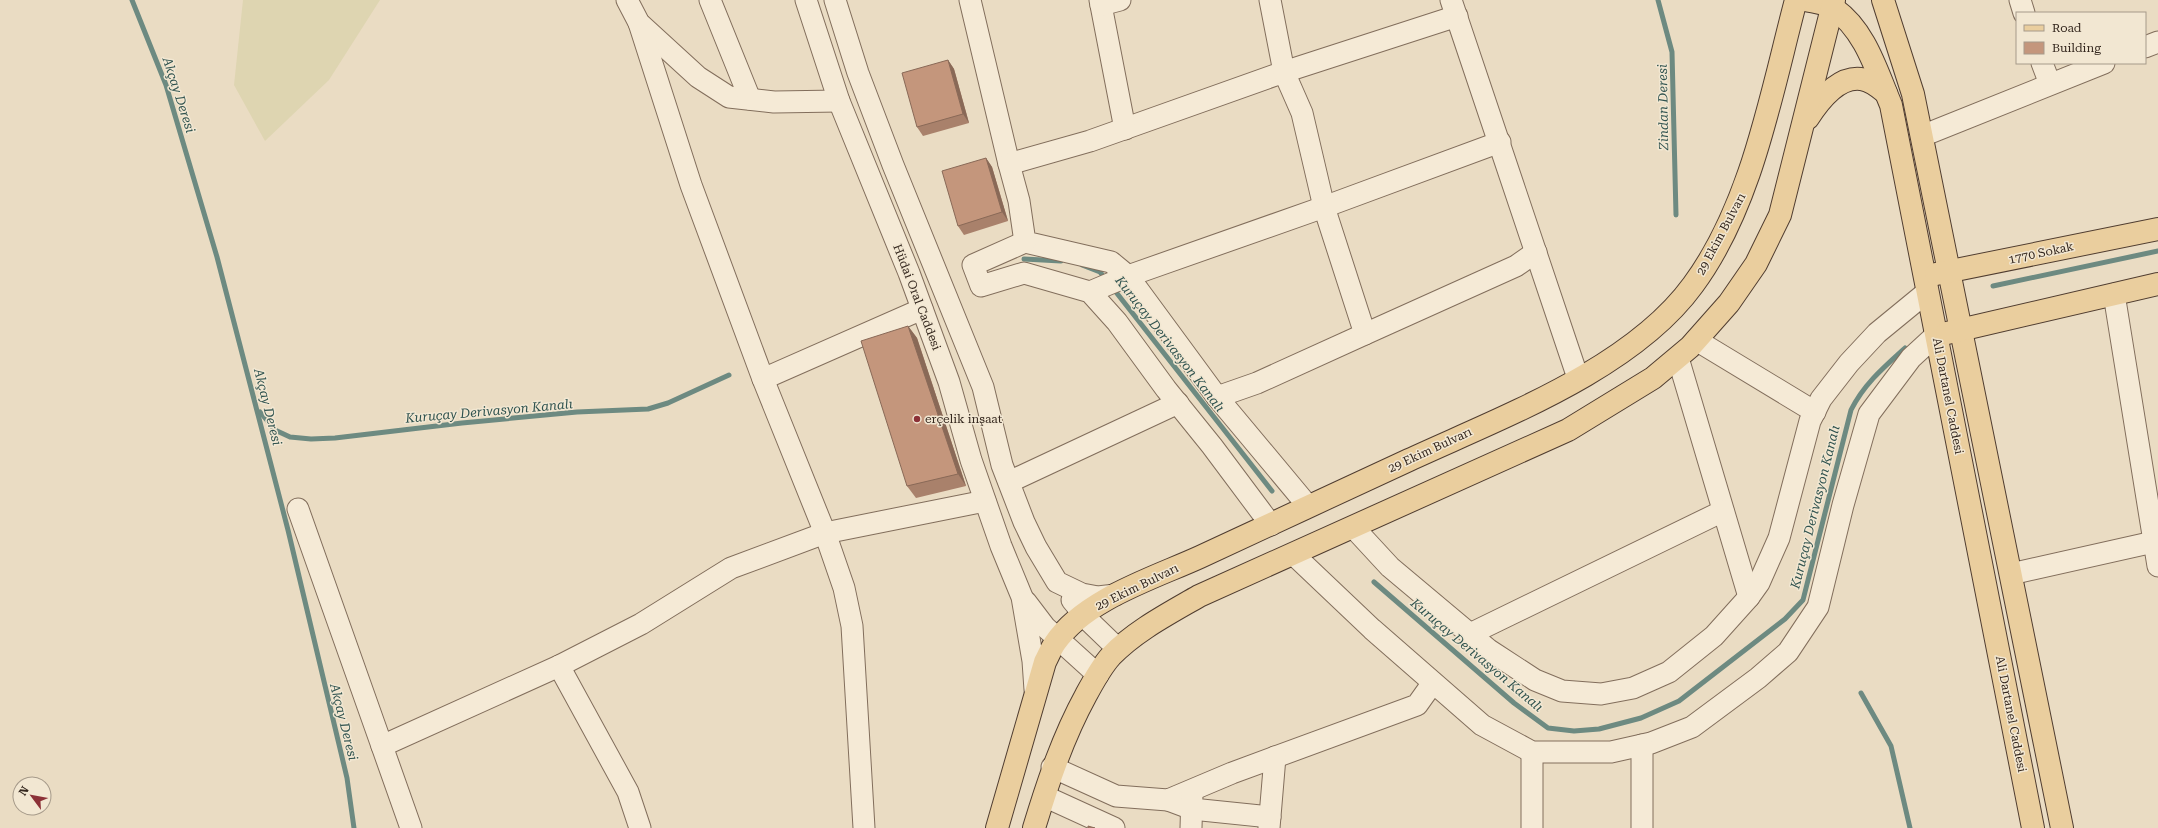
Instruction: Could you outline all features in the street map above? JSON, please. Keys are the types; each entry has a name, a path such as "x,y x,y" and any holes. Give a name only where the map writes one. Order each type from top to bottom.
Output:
{"main road":[{"name":"29 Ekim Bulvarı","path":"997,828 1045,662 1058,639 1071,625 1084,615 1115,595 1271,525 1308,506 1542,398 1612,359 1665,317 1693,286 1712,256 1746,184 1796,0"},
{"name":"Ali Dartanel Caddesi","path":"1806,0 1833,3 1867,49 1891,105 2033,828"},
{"path":"1883,0 1913,94 2062,828"},
{"path":"1034,828 1052,767 1076,713 1098,675 1118,649 1143,629 1198,596 1568,430 1653,378 1678,358 1696,340 1729,304 1756,264 1780,215 1833,3"},
{"path":"1803,126 1825,96 1845,81 1862,79 1872,82 1886,93"},
{"name":"1770 Sokak","path":"1926,284 1950,272 2158,229"},
{"path":"1936,335 2158,284"}],"street":[{"path":"627,0 639,22 691,185 763,379 825,533 844,588 852,626 864,828"},
{"path":"710,0 750,99"},
{"name":"Hüdai Oral Caddesi","path":"806,0 838,101 922,309 949,382 985,501 1001,546 1022,596"},
{"path":"835,0 858,73 893,165 983,387 1002,465 1024,522 1053,576 1084,615 1118,649"},
{"path":"970,0 1019,201 1025,242"},
{"path":"1270,0 1284,72 1302,113 1324,207 1365,334"},
{"path":"2020,0 2024,12"},
{"path":"1107,2 1124,129"},
{"path":"1009,164 1062,150 1124,129 1284,72 1454,8 1578,378"},
{"path":"639,22 698,77 729,97 774,102 838,101"},
{"path":"2146,47 2158,42"},
{"path":"2042,64 2050,84"},
{"path":"1922,136 2101,64"},
{"path":"1308,506 1217,397 1123,278 1111,262 1025,242 973,265 981,286 1024,273 1094,290 1123,278 1324,207 1500,142"},
{"path":"1217,397 1256,383 1516,266 1536,252"},
{"path":"1353,527 1390,568 1489,650 1535,680 1562,692 1601,694 1633,688 1669,672 1714,636 1736,614 1749,597 1759,583 1780,538 1810,422 1821,399 1849,364 1877,333 1926,284"},
{"path":"1094,290 1271,525"},
{"path":"2114,294 2156,542 2158,566"},
{"path":"763,379 922,309"},
{"path":"1293,554 1432,684 1482,725 1532,752 1611,752 1642,745 1692,727 1758,678 1788,652 1818,607 1843,505 1869,414 1911,358 1936,335"},
{"path":"1696,340 1815,412"},
{"path":"1678,358 1749,597"},
{"path":"1009,482 1178,403"},
{"path":"382,746 559,666 641,624 731,568 825,533 985,501"},
{"path":"298,509 410,828"},
{"path":"1470,634 1723,511"},
{"path":"2011,574 2156,542"},
{"path":"1053,576 1082,594 1098,597 1115,595"},
{"path":"1022,596 1039,620 1098,675"},
{"path":"1022,596 1033,661 1035,694"},
{"path":"559,666 628,792 640,828"},
{"path":"1192,809 1275,757 1417,705 1432,684"},
{"path":"1642,745 1642,828"},
{"path":"1532,752 1532,828"},
{"path":"1052,767 1116,796 1168,800 1192,809 1270,823 1275,757"},
{"path":"1044,796 1114,828"}],"shaded area":[{"path":"243,0 380,0 329,80 265,141 234,85"}],"building":[{"path":"948,60 963,114 917,127 902,73"},
{"path":"986,158 1002,212 958,226 942,171"},
{"name":"erçelik inşaat","path":"908,326 958,474 907,486 861,341"}],"waterway":[{"name":"Kuruçay Derivasyon Kanalı","path":"132,0 166,85 217,257 288,530 347,778 354,828"},
{"name":"Zindan Deresi","path":"1658,0 1672,52 1676,215"},
{"name":"Kuruçay Derivasyon Kanalı","path":"1993,286 2158,251"},
{"name":"Kuruçay Derivasyon Kanalı","path":"1024,259 1061,261"},
{"name":"Kuruçay Derivasyon Kanalı","path":"1082,265 1100,272 1107,281"},
{"name":"Kuruçay Derivasyon Kanalı","path":"1112,287 1272,491"},
{"name":"Kuruçay Derivasyon Kanalı","path":"1374,582 1514,703 1548,728 1574,731 1599,729 1641,718 1679,701 1785,619 1803,600 1851,410 1868,384 1905,348"},
{"name":"Kuruçay Derivasyon Kanalı","path":"260,412 275,430 290,437 311,439 335,438 462,423 577,412 648,409 668,403 729,375"},
{"name":"Zindan Deresi","path":"1861,693 1891,746 1910,828"}],"place":[{"name":"erçelik inşaat","path":"917,419"}],"water label":[{"name":"Akçay Deresi","path":"179,95"},
{"name":"Akçay Deresi","path":"268,407"},
{"name":"Akçay Deresi","path":"344,722"}]}
